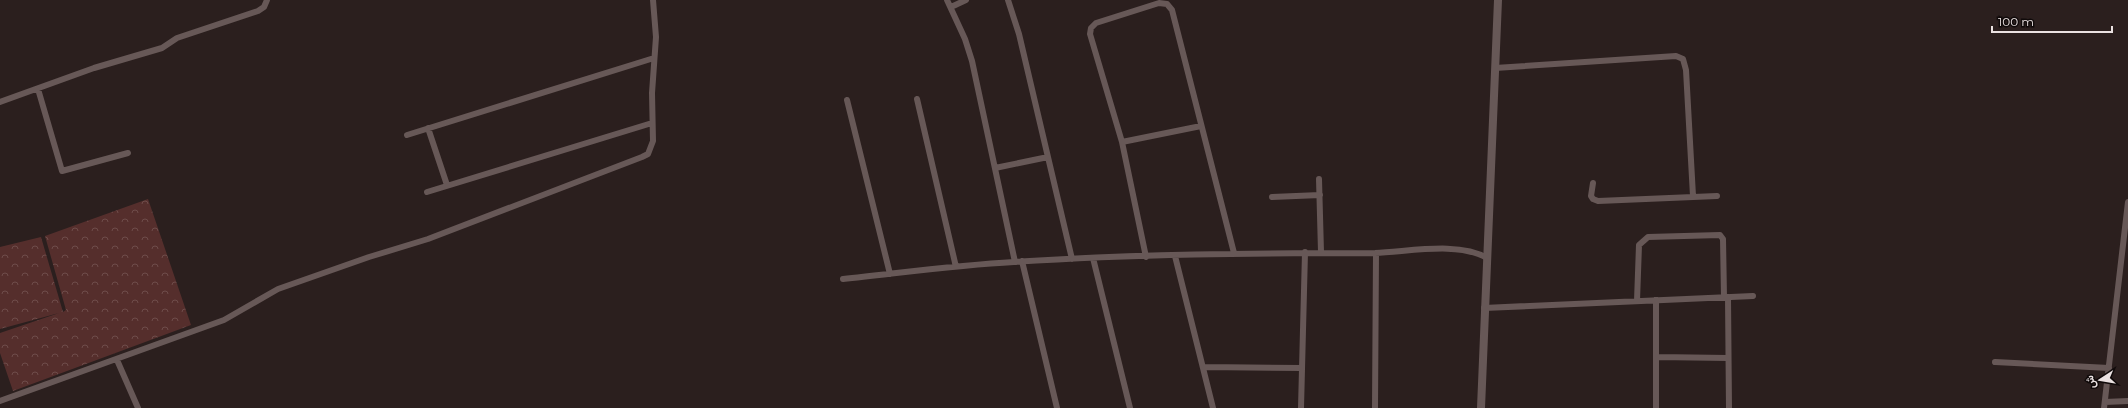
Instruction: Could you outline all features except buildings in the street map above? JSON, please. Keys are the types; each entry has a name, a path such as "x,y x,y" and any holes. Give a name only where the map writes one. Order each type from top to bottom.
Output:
{"street":[{"path":"0,102 94,68 162,48 177,38 258,11 264,7 267,0"},
{"path":"0,401 117,360 224,320 278,290 369,256 428,239 648,154 653,141 652,123 656,37 653,0"},
{"path":"947,0 965,39 972,61 1015,262"},
{"path":"951,7 966,0"},
{"path":"1008,0 1019,34 1072,259"},
{"path":"1481,408 1498,0"},
{"path":"1146,257 1122,142 1090,34 1091,28 1096,23 1159,3 1167,2 1172,10 1234,253"},
{"path":"1495,68 1676,56 1683,59 1686,70 1693,196"},
{"path":"407,135 654,58"},
{"path":"38,89 62,171 128,153"},
{"path":"917,99 956,266"},
{"path":"847,100 890,274"},
{"path":"427,192 652,123"},
{"path":"1122,142 1201,126"},
{"path":"428,128 447,185"},
{"path":"995,168 1048,157"},
{"path":"1319,179 1321,252"},
{"path":"1593,183 1591,196 1593,199 1598,201 1717,196"},
{"path":"1272,197 1320,195"},
{"path":"2128,202 2105,405 2128,401"},
{"path":"1637,301 1639,245 1648,237 1720,235 1723,239 1729,408"},
{"path":"843,279 956,266 1015,262 1234,253 1376,253 1455,249 1470,250 1487,258"},
{"path":"1301,408 1306,252"},
{"path":"1375,408 1376,253"},
{"path":"1175,256 1204,367 1213,408"},
{"path":"1093,258 1130,408"},
{"path":"1022,262 1057,408"},
{"path":"1484,308 1753,296"},
{"path":"1656,300 1656,408"},
{"path":"1657,357 1728,358"},
{"path":"117,360 138,408"},
{"path":"1995,362 2109,368"},
{"path":"1204,367 1302,368"}],"green space":[{"path":"148,199 191,325 13,391 0,353 0,333 59,313 0,329 0,247 41,237 63,312 66,310 45,236"}]}
